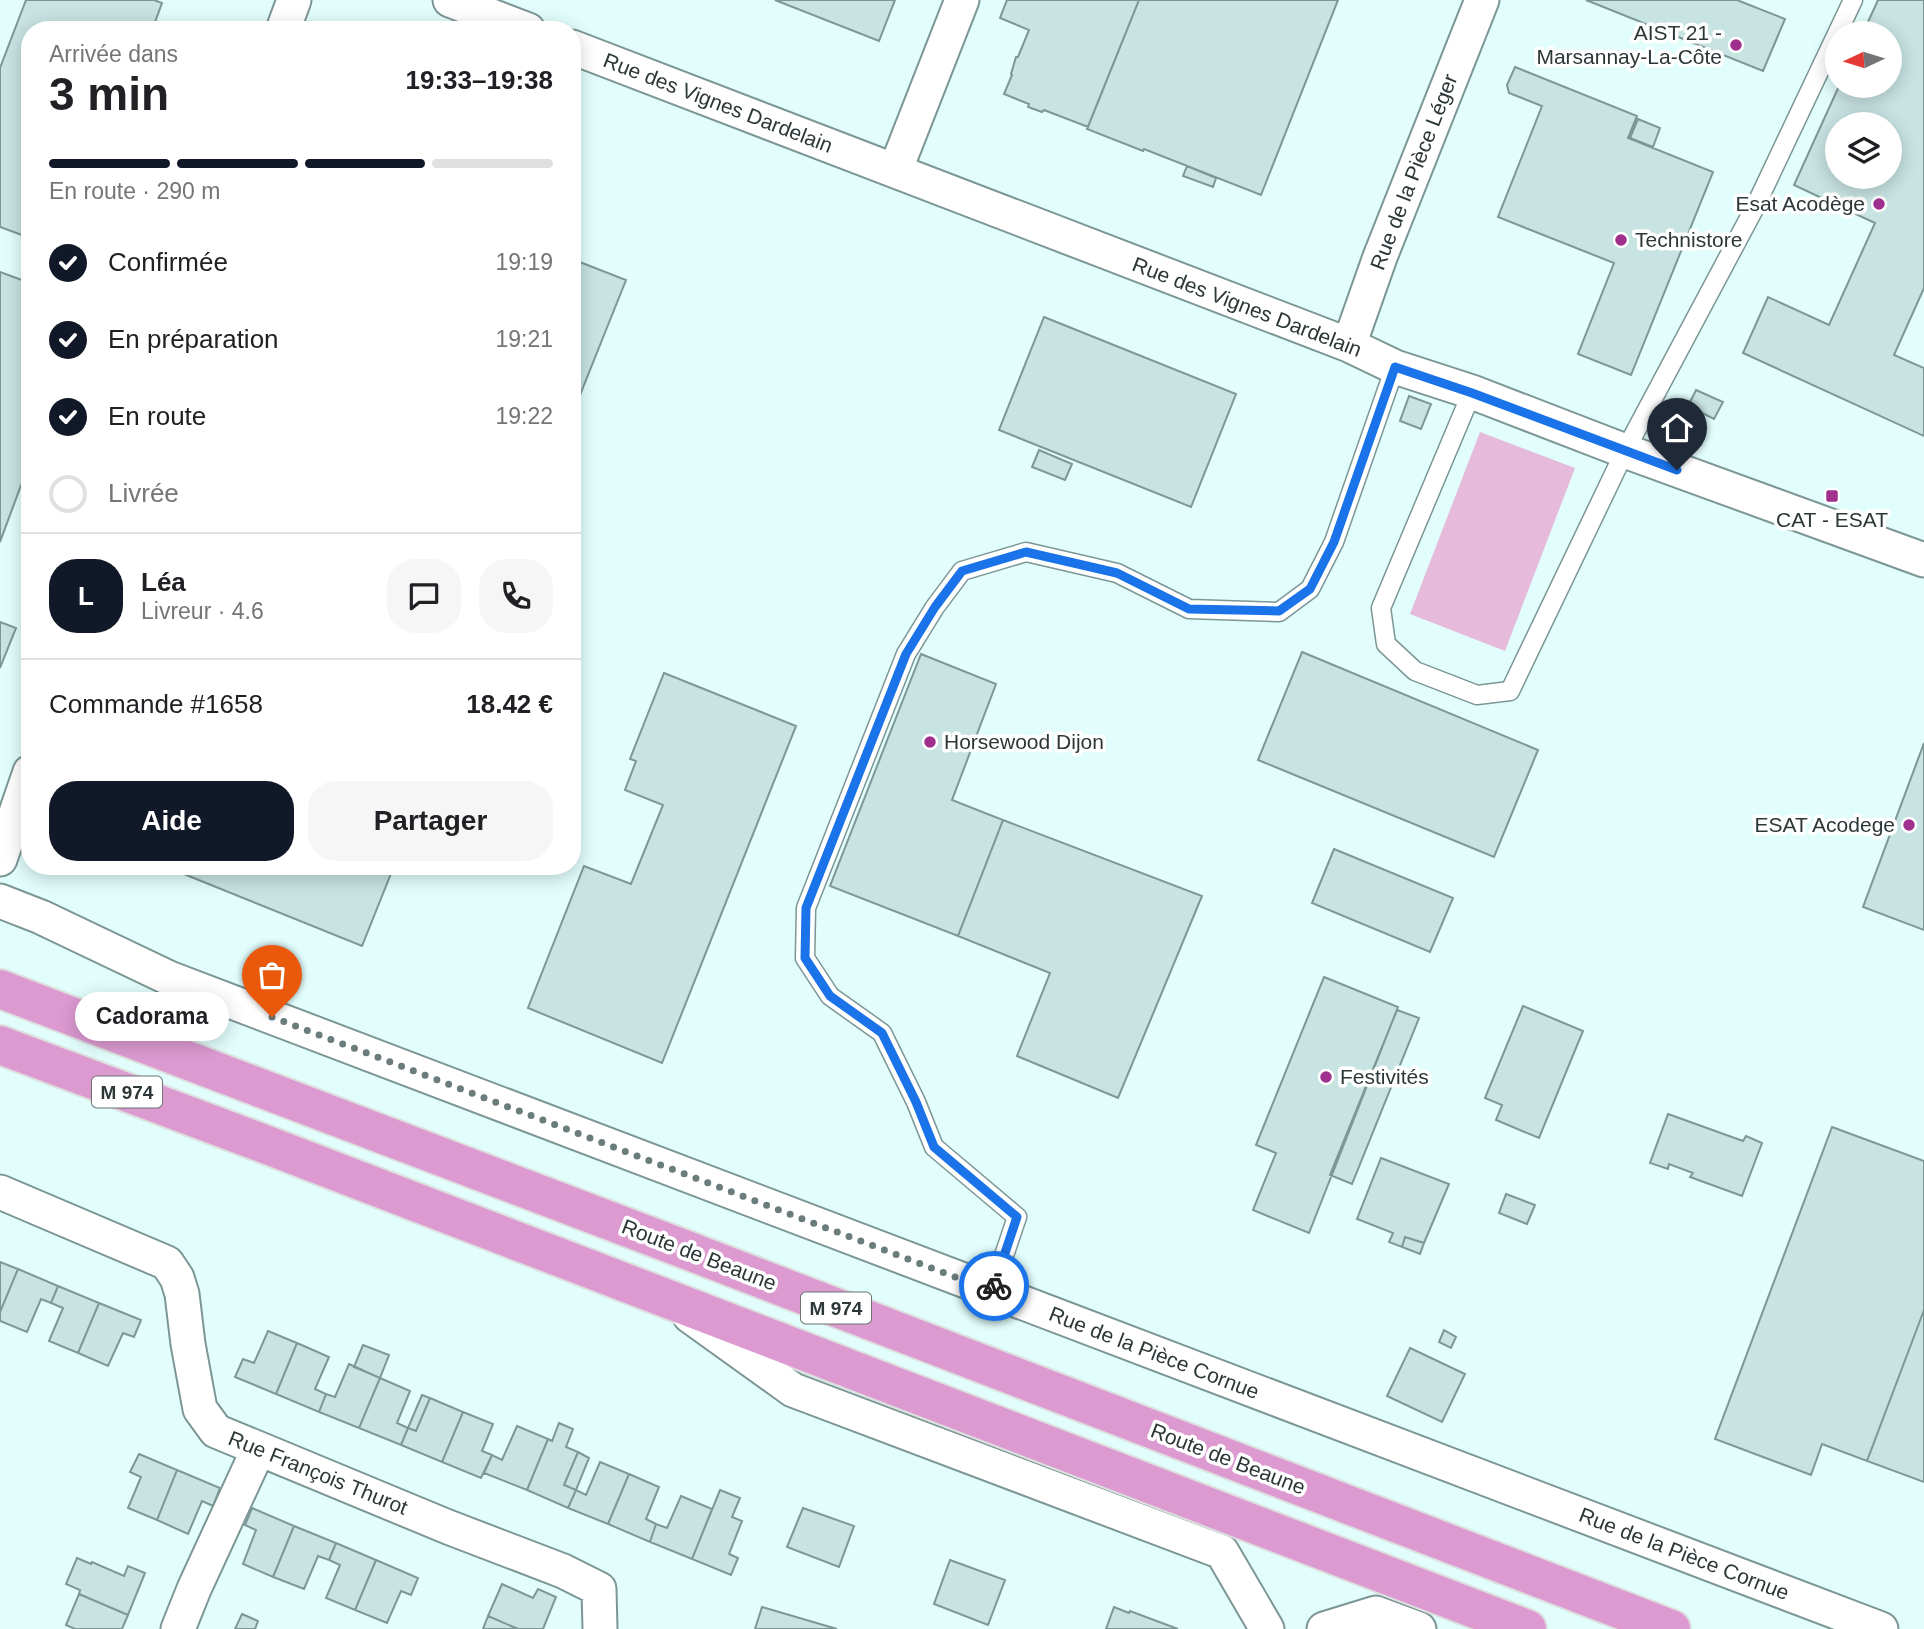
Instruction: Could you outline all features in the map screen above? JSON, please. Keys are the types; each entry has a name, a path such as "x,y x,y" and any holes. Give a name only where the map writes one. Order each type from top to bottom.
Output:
{"main road":[{"name":"Route de Beaune","path":"0,989 1671,1629"},
{"name":"M 974","path":"0,1045 1527,1629"}],"street":[{"path":"287,21 294,0"},
{"path":"450,0 505,21"},
{"path":"895,171 962,0"},
{"name":"Rue de la Pièce Léger","path":"1349,345 1380,257 1482,0"},
{"name":"Rue des Vignes Dardelain","path":"581,50 1349,345 1395,367 1924,560"},
{"path":"0,859 21,798"},
{"name":"Rue de la Pièce Cornue","path":"0,901 169,978 1881,1629"},
{"name":"Rue François Thurot","path":"0,1192 167,1263 177,1278 182,1294 200,1409 216,1431 563,1571 598,1589 600,1629"},
{"path":"666,1298 793,1390 1222,1552 1267,1629"},
{"path":"178,1629 258,1450"},
{"path":"1324,1629 1376,1613 1419,1629"}],"lane":[{"path":"1472,393 1381,608 1386,644 1415,671 1477,695 1510,691 1625,451 1754,209 1853,0"},
{"path":"992,1291 1017,1217 934,1147 916,1102 882,1033 830,996 805,958 806,908 906,654 935,607 962,571 1026,552 1117,573 1189,609 1279,611 1310,589 1334,542 1395,367"}],"shaded area":[{"path":"1480,432 1575,468 1505,651 1410,614"}],"building":[{"path":"26,0 154,0 162,3 155,21 21,21 21,235 0,227 0,68"},
{"path":"775,0 895,0 879,41"},
{"path":"1007,0 1139,0 1088,127 1044,110 1042,112 1028,107 1029,104 1004,94 1016,57 1029,30 1000,18"},
{"path":"1139,0 1338,0 1261,195 1087,129"},
{"name":"AIST 21 - Marsannay-La-Côte","path":"1586,0 1737,0 1785,19 1763,71"},
{"name":"Esat Acodège","path":"1878,0 1924,0 1924,288 1894,355 1924,368 1924,436 1743,353 1768,297 1829,325 1875,223 1794,185 1825,117 1825,189 1902,189 1902,112 1827,112 1834,98 1902,98 1902,21 1868,21"},
{"name":"Technistore","path":"1515,67 1637,116 1628,138 1713,172 1631,375 1578,354 1614,263 1498,217 1542,106 1509,93 1507,85"},
{"path":"1638,119 1660,128 1653,147 1630,138"},
{"path":"1187,166 1216,178 1213,187 1183,176"},
{"path":"581,262 626,280 581,392"},
{"path":"0,272 21,280 21,485 0,542"},
{"path":"1044,317 1236,394 1191,507 999,430"},
{"path":"1696,390 1723,402 1714,419 1688,406"},
{"path":"1409,396 1431,404 1421,429 1400,421"},
{"path":"1039,450 1072,464 1065,480 1032,467"},
{"path":"0,622 16,628 0,668"},
{"path":"1302,652 1538,750 1494,857 1258,760"},
{"name":"Horsewood Dijon","path":"921,654 996,684 952,800 1003,820 958,936 830,886"},
{"path":"664,673 796,726 662,1063 528,1008 584,866 631,884 663,805 625,790 636,761 630,759"},
{"name":"ESAT Acodege","path":"1924,743 1924,930 1863,907"},
{"path":"1003,820 1202,896 1118,1098 1017,1056 1050,973 958,936"},
{"path":"1334,849 1453,898 1430,952 1312,903"},
{"path":"186,875 390,875 362,946"},
{"name":"Festivités","path":"1324,977 1398,1007 1309,1233 1253,1210 1276,1153 1256,1145"},
{"path":"1523,1006 1583,1031 1539,1138 1496,1120 1502,1105 1485,1098"},
{"path":"1397,1010 1419,1018 1352,1184 1330,1175"},
{"path":"1668,1114 1743,1141 1746,1136 1762,1143 1742,1196 1690,1177 1693,1173 1669,1164 1668,1169 1650,1163"},
{"path":"1832,1127 1924,1161 1924,1310 1867,1461 1822,1444 1811,1475 1715,1439"},
{"path":"1381,1158 1449,1184 1424,1243 1405,1237 1402,1247 1389,1242 1393,1233 1357,1219"},
{"path":"1506,1194 1535,1205 1527,1224 1499,1213"},
{"path":"1405,1237 1424,1243 1420,1254 1402,1247"},
{"path":"0,1262 18,1269 0,1312"},
{"path":"18,1269 58,1286 51,1303 41,1299 27,1332 0,1321 0,1312"},
{"path":"58,1286 99,1303 78,1353 49,1341 63,1308 51,1303"},
{"path":"99,1303 141,1320 134,1337 123,1333 108,1366 78,1353"},
{"path":"1924,1310 1924,1482 1867,1461"},
{"path":"1444,1330 1456,1337 1451,1348 1439,1342"},
{"path":"268,1331 297,1343 276,1394 235,1377 243,1359 254,1363"},
{"path":"297,1343 329,1357 315,1389 326,1394 319,1412 276,1394"},
{"path":"363,1345 389,1355 380,1378 354,1367"},
{"path":"1410,1348 1465,1374 1442,1422 1387,1396"},
{"path":"349,1364 380,1378 359,1428 319,1412 326,1394 335,1397"},
{"path":"380,1378 410,1391 397,1423 408,1428 401,1445 359,1428"},
{"path":"422,1395 430,1398 416,1431 408,1428"},
{"path":"430,1398 463,1412 442,1462 401,1445 408,1428 416,1431"},
{"path":"463,1412 493,1424 482,1451 492,1455 481,1478 442,1462"},
{"path":"559,1423 573,1429 566,1447 578,1452 564,1485 576,1490 568,1508 527,1490 548,1439 552,1441"},
{"path":"517,1426 548,1439 527,1490 484,1473 492,1455 502,1460"},
{"path":"578,1452 589,1458 576,1490 564,1485"},
{"path":"139,1454 177,1470 157,1520 128,1508 141,1477 130,1472"},
{"path":"600,1462 629,1474 608,1524 568,1508 576,1490 586,1495"},
{"path":"177,1470 220,1488 213,1506 202,1501 188,1534 157,1520"},
{"path":"629,1474 659,1487 646,1519 656,1524 650,1542 608,1524"},
{"path":"720,1490 740,1498 732,1517 742,1521 729,1554 738,1558 731,1575 692,1559"},
{"path":"681,1496 712,1509 692,1559 650,1542 656,1524 667,1528"},
{"path":"252,1508 294,1526 273,1577 243,1564 256,1530 245,1525"},
{"path":"803,1508 854,1526 839,1567 787,1547"},
{"path":"294,1526 336,1543 329,1560 318,1556 304,1589 273,1577"},
{"path":"336,1543 376,1560 355,1610 326,1598 340,1565 329,1560"},
{"path":"77,1558 124,1576 128,1566 145,1573 128,1615 79,1594 80,1590 66,1584"},
{"path":"376,1560 418,1578 411,1595 401,1591 387,1623 355,1610"},
{"path":"950,1560 1005,1580 988,1625 934,1604"},
{"path":"502,1584 533,1598 538,1589 556,1597 543,1629 518,1629 488,1616"},
{"path":"79,1594 128,1615 122,1629 75,1629 66,1625"},
{"path":"762,1607 837,1629 755,1629"},
{"path":"1114,1607 1129,1613 1130,1611 1178,1629 1106,1629"},
{"path":"242,1614 258,1621 255,1629 235,1629"},
{"path":"488,1616 518,1629 483,1629"}],"way so far":[{"path":"272,1017 992,1291 994,1286"}],"place":[{"name":"AIST 21 - Marsannay-La-Côte","path":"1736,45"},
{"name":"Esat Acodège","path":"1879,204"},
{"name":"Technistore","path":"1621,240"},
{"name":"CAT - ESAT","path":"1832,496"},
{"name":"Horsewood Dijon","path":"930,742"},
{"name":"ESAT Acodege","path":"1909,825"},
{"name":"Cadorama","path":"272,1017"},
{"name":"Festivités","path":"1326,1077"}],"route":[{"path":"994,1286 1017,1217 934,1147 916,1102 882,1033 830,996 805,958 806,908 906,654 935,607 962,571 1026,552 1117,573 1189,609 1279,611 1310,589 1334,542 1395,367 1677,470"}]}
